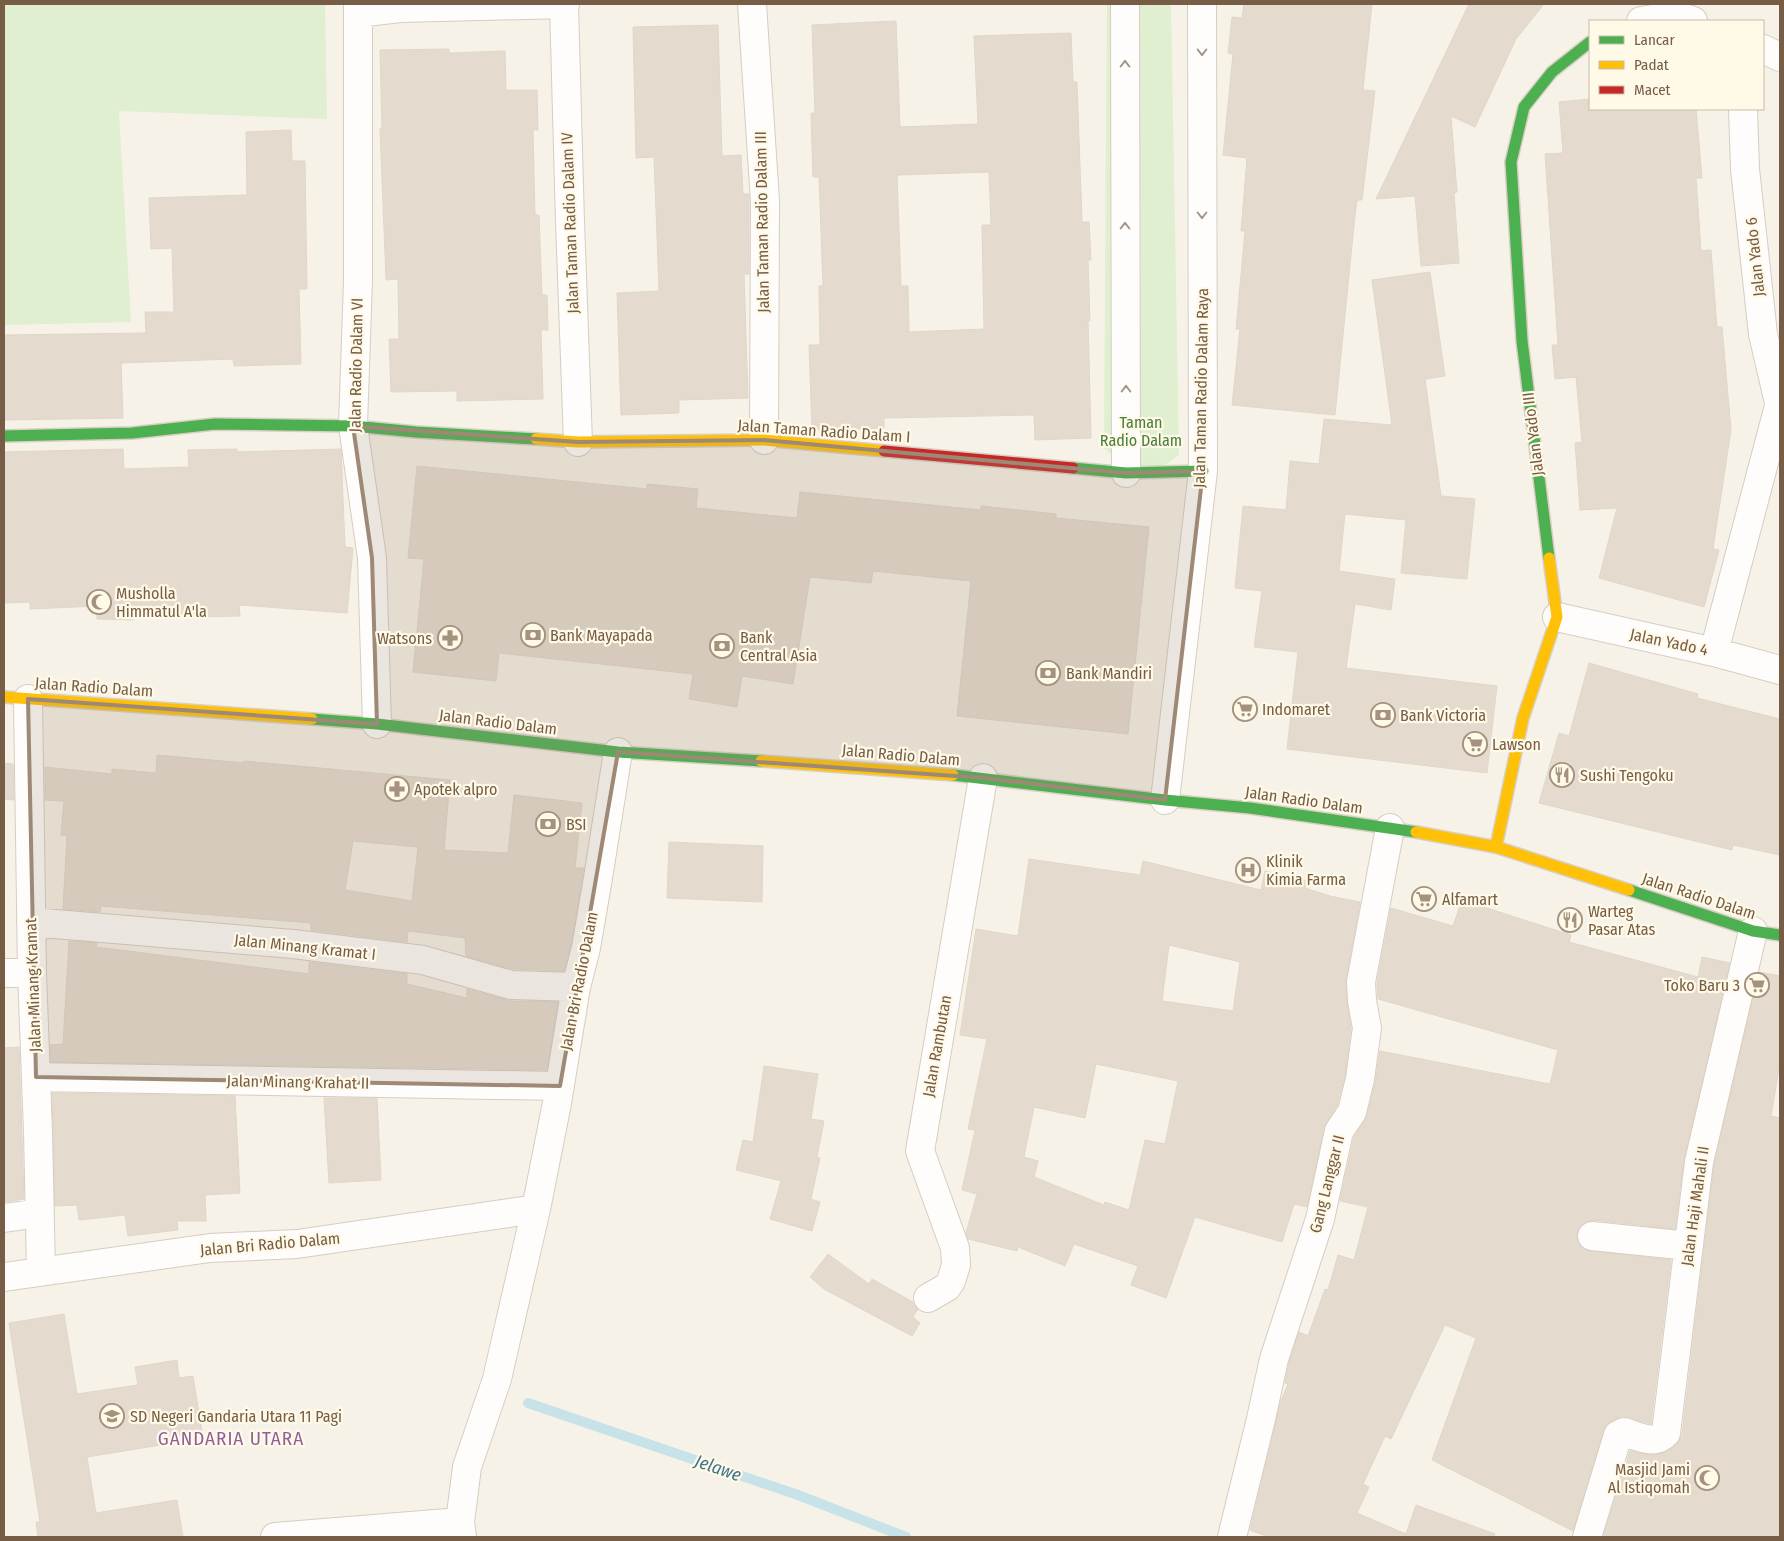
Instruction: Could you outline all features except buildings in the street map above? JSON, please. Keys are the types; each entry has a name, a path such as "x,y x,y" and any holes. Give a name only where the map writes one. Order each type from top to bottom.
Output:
{"street":[{"path":"358,8 565,4"},
{"name":"Jalan Taman Radio Dalam IV","path":"565,4 578,442"},
{"name":"Jalan Taman Radio Dalam III","path":"752,4 765,201 764,440"},
{"path":"1125,4 1126,473"},
{"name":"Jalan Taman Radio Dalam Raya","path":"1165,800 1203,471 1202,4"},
{"name":"Jalan Radio Dalam VI","path":"358,8 358,280 354,426 372,558 377,724"},
{"path":"1646,20 1684,13"},
{"name":"Jalan Yado III","path":"1496,847 1523,718 1556,617 1522,341 1510,162 1524,107 1552,72 1589,43"},
{"path":"1764,49 1780,57"},
{"name":"Jalan Yado 6","path":"1714,652 1780,402 1763,334 1746,169 1743,110"},
{"name":"Jalan Taman Radio Dalam I","path":"4,436 132,433 215,424 354,426 416,432 578,442 764,440 1126,473 1203,471"},
{"name":"Jalan Yado 4","path":"1556,617 1714,652 1780,670"},
{"name":"Jalan Radio Dalam","path":"16,698 377,724 618,752 829,765 983,778 1165,800 1250,808 1390,828 1496,847 1753,931 1780,936"},
{"name":"Jalan Minang Kramat","path":"16,698 31,922 41,1271"},
{"name":"Jalan Bri Radio Dalam","path":"461,1530 467,1467 497,1379 536,1209 560,1086 576,987 586,948 618,752"},
{"name":"Jalan Rambutan","path":"928,1298 947,1287 956,1265 955,1248 920,1151 983,778"},
{"name":"Gang Langgar II","path":"1232,1537 1274,1358 1320,1219 1339,1131 1352,1112 1360,1079 1367,1028 1362,1000 1362,982 1390,828"},
{"name":"Jalan Minang Kramat I","path":"31,922 293,944 423,960 511,985 576,987"},
{"name":"Jalan Haji Mahali II","path":"1587,1537 1618,1435 1624,1432 1654,1440 1661,1438 1666,1433 1699,1162 1753,931"},
{"path":"4,973 32,973"},
{"name":"Jalan Minang Krahat II","path":"36,1077 560,1086"},
{"name":"Jalan Bri Radio Dalam","path":"4,1277 210,1248 297,1244 536,1209"},
{"path":"4,1218 40,1213"},
{"path":"1592,1236 1689,1246"},
{"path":"275,1537 461,1530"}],"highlighted area":[{"path":"353,426 578,442 764,440 1126,473 1203,471 1165,800 983,778 618,752 560,1086 36,1077 28,699 377,724 372,558"}],"green space":[{"path":"4,4 325,4 327,119 119,111 131,322 4,325"},
{"name":"Taman Radio Dalam","path":"1107,4 1171,4 1179,455 1157,471 1127,468 1104,448"}],"waterway":[{"name":"Jelawe","path":"528,1403 798,1495 906,1537"}],"traffic: fast":[{"path":"1549,558 1522,341 1511,162 1524,107 1552,72 1589,43"},
{"path":"4,436 132,433 215,424 353,426 416,432 536,439"},
{"path":"1073,468 1126,473 1203,471"},
{"path":"312,719 377,724 618,752 761,761"},
{"path":"953,775 1250,808 1416,832"},
{"path":"1629,890 1753,931 1780,935"}],"traffic: slow":[{"path":"536,439 578,442 764,440 884,451"},
{"path":"1496,847 1523,718 1557,617 1549,558"},
{"path":"4,697 312,719"},
{"path":"761,761 953,775"},
{"path":"1416,832 1496,847 1629,890"}],"traffic: jam":[{"path":"884,451 1073,468"}],"place":[{"name":"Musholla Himmatul A'la","path":"99,602"},
{"name":"Bank Mayapada","path":"533,635"},
{"name":"Watsons","path":"450,638"},
{"name":"Bank Central Asia","path":"722,646"},
{"name":"Bank Mandiri","path":"1048,673"},
{"name":"Indomaret","path":"1245,709"},
{"name":"Bank Victoria","path":"1383,715"},
{"name":"Lawson","path":"1475,744"},
{"name":"Sushi Tengoku","path":"1562,775"},
{"name":"Apotek alpro","path":"397,789"},
{"name":"BSI","path":"548,824"},
{"name":"Klinik Kimia Farma","path":"1248,870"},
{"name":"Alfamart","path":"1424,899"},
{"name":"Warteg Pasar Atas","path":"1570,920"},
{"name":"Toko Baru 3","path":"1757,985"},
{"name":"SD Negeri Gandaria Utara 11 Pagi","path":"112,1416"},
{"name":"Masjid Jami Al Istiqomah","path":"1707,1478"}],"district":[{"name":"GANDARIA UTARA","path":"231,1438"}]}
